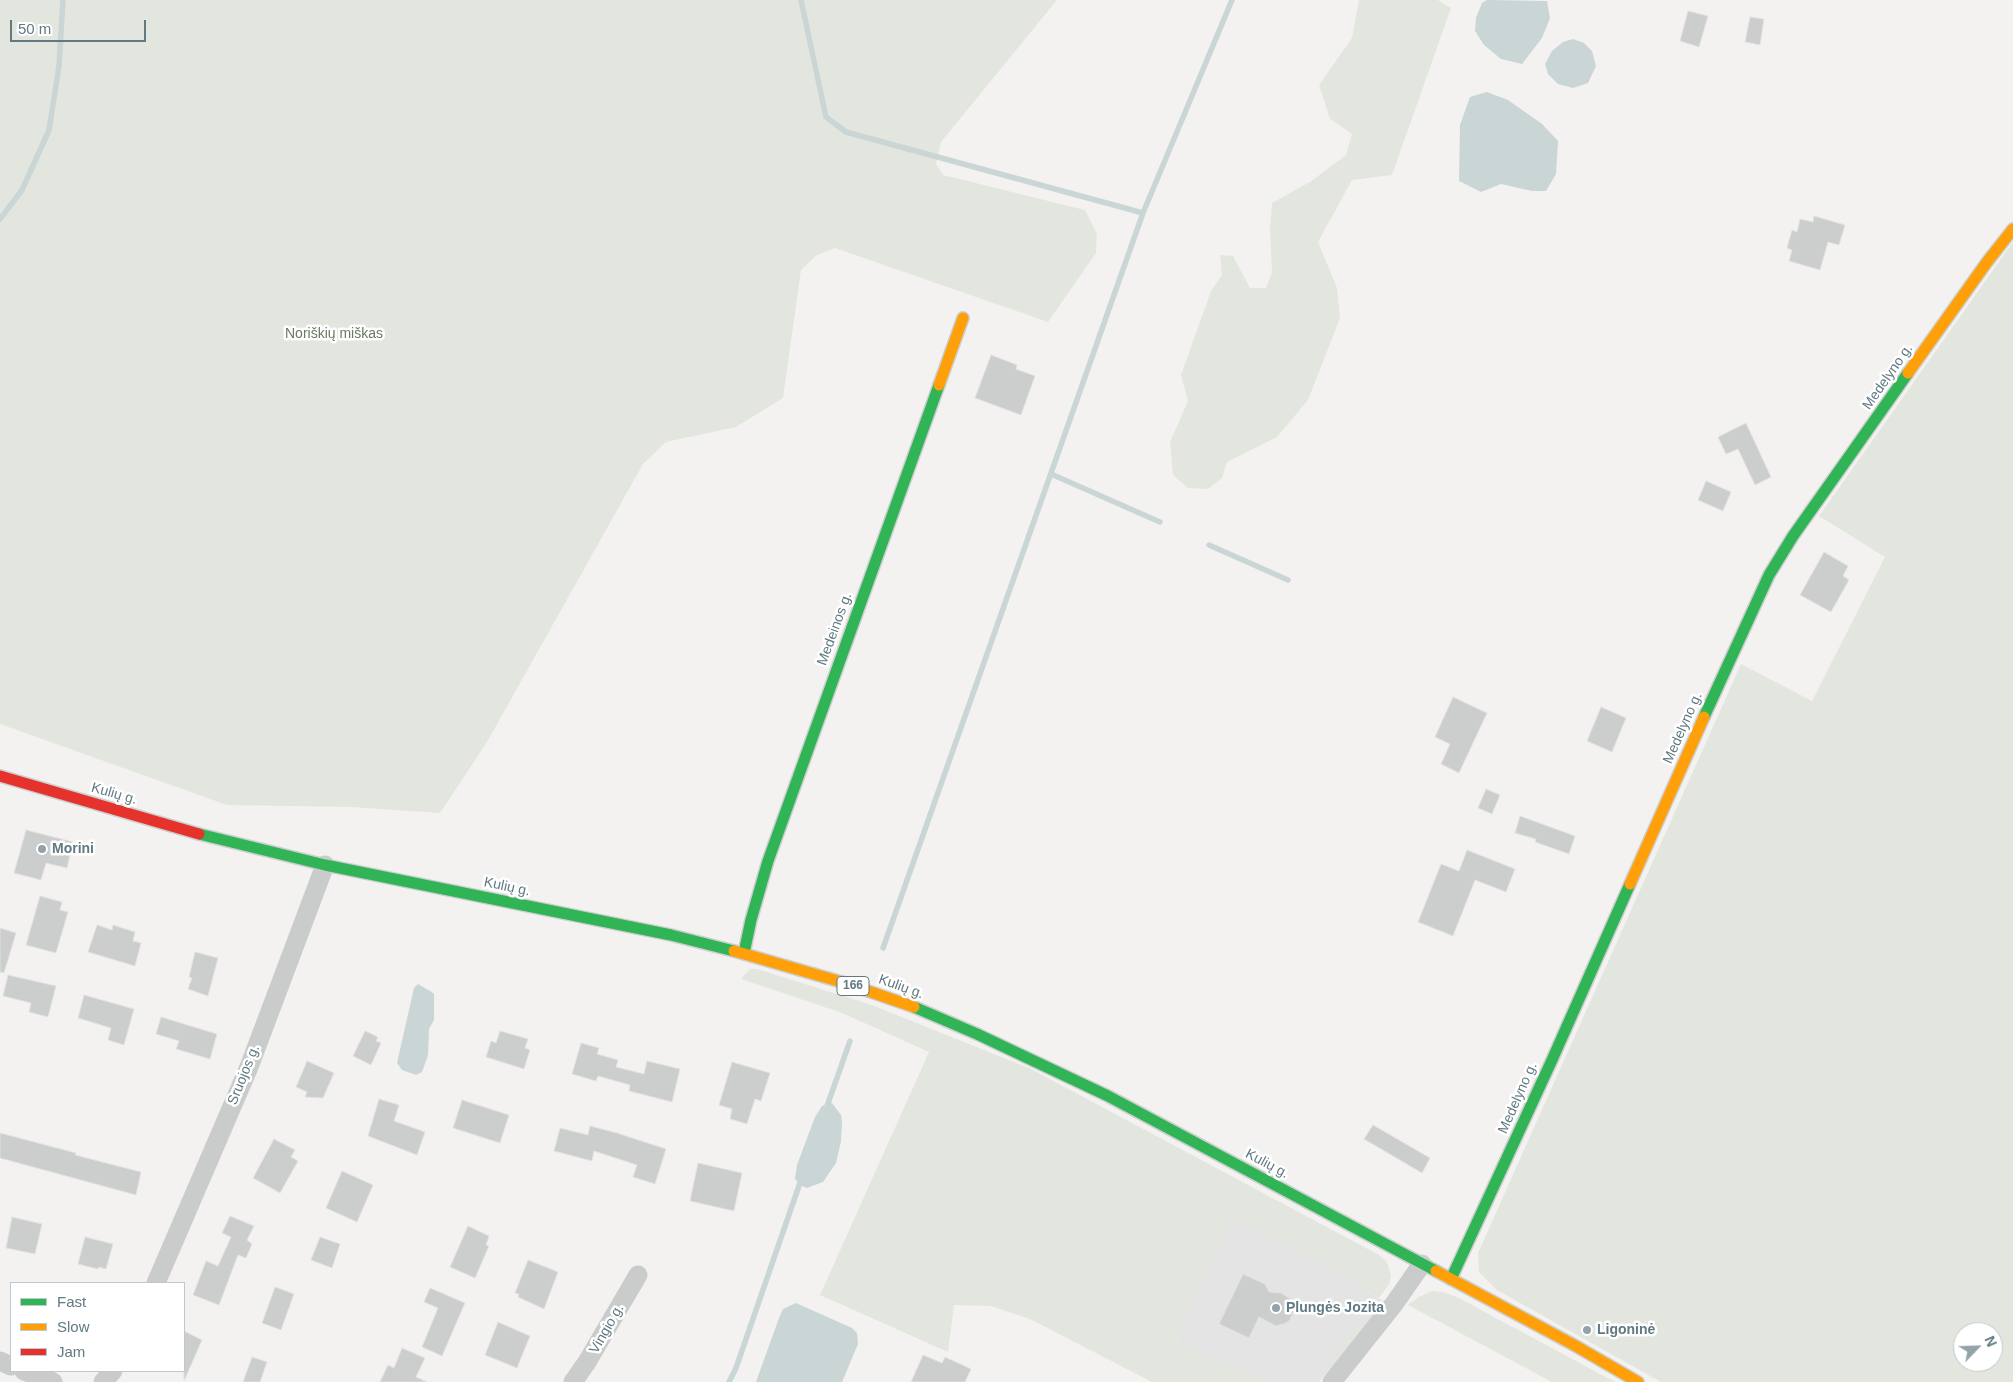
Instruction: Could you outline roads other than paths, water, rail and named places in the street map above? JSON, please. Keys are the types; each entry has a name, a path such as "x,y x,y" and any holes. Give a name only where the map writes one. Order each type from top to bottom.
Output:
{"street":[{"name":"Medelyno g.","path":"1451,1279 1552,1060 1769,575 1799,528 1987,262 2013,229"},
{"name":"Medeinos g.","path":"744,953 751,920 768,861 963,318"},
{"name":"Kulių g.","path":"0,776 209,837 325,864 671,935 744,953 845,983 916,1008 1044,1064 1161,1124 1451,1279 1638,1382"},
{"name":"Sruojos g.","path":"156,1282 248,1067 314,898 325,864"},
{"path":"1332,1382 1404,1292 1422,1264"},
{"name":"Vingio g.","path":"573,1382 587,1362 638,1275"},
{"path":"27,1372 53,1382"},
{"path":"103,1382 113,1372"}],"waterway":[{"path":"0,219 22,190 49,130 59,66 63,0"},
{"path":"801,0 826,117 846,132 1143,213"},
{"path":"883,948 1143,213 1232,0"},
{"path":"1051,474 1160,522"},
{"path":"1209,545 1288,580"},
{"path":"826,1109 850,1041"},
{"path":"729,1382 736,1368 802,1177"}],"place":[{"name":"Morini","path":"42,849"},
{"name":"Plungės Jozita","path":"1276,1308"},
{"name":"Ligoninė","path":"1587,1330"}],"park label":[{"name":"Noriškių miškas","path":"334,334"}]}
